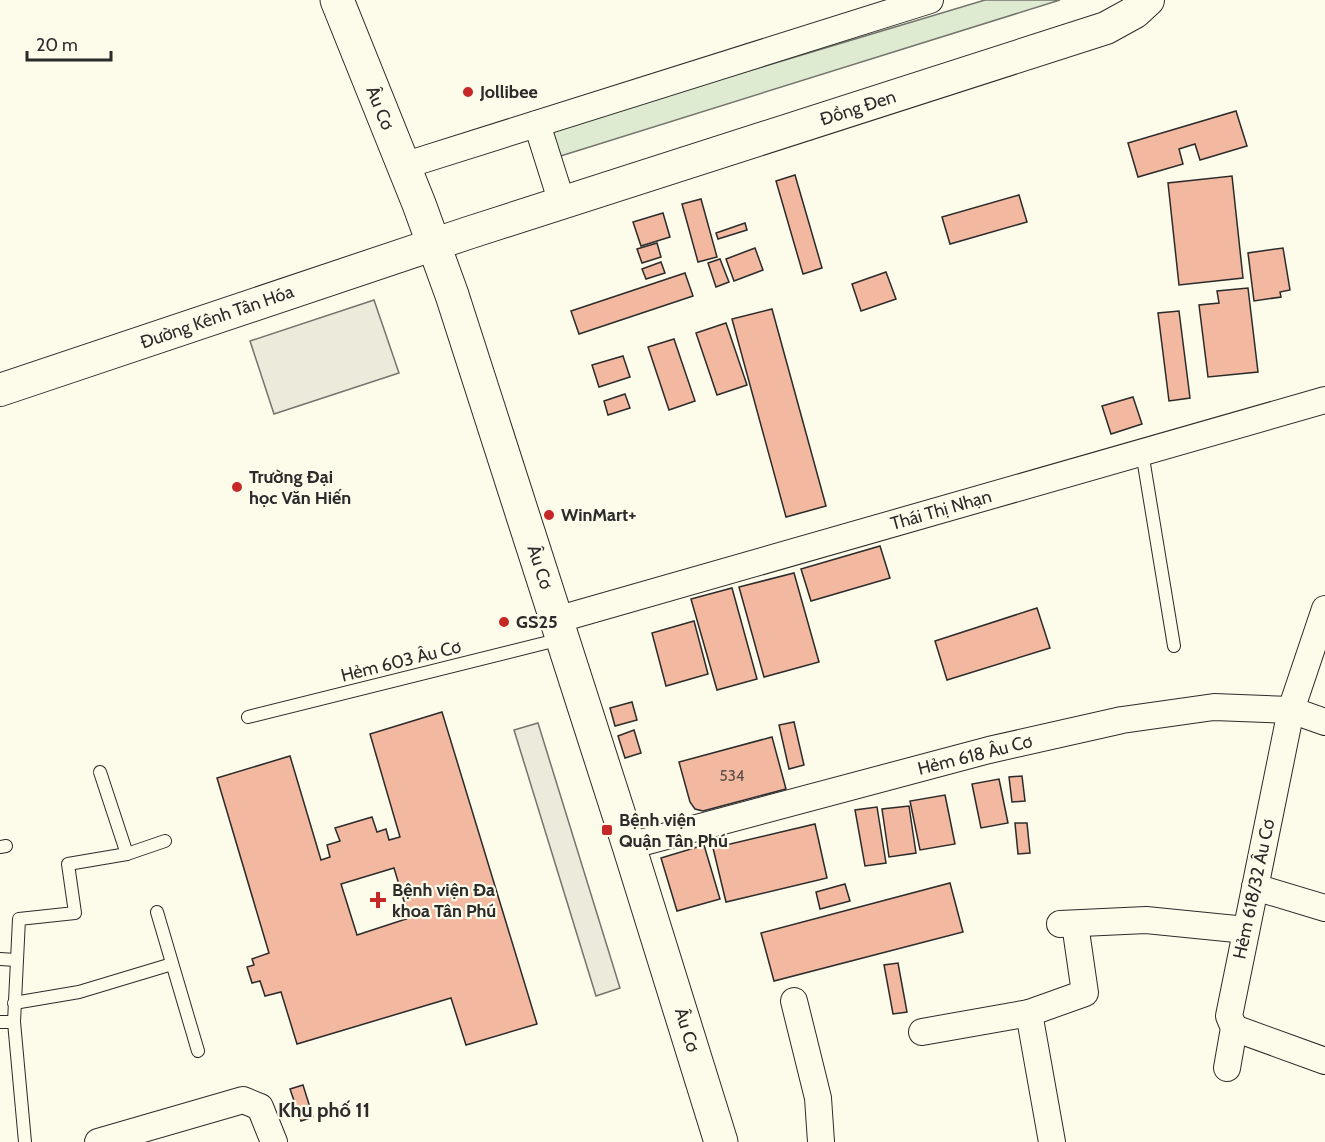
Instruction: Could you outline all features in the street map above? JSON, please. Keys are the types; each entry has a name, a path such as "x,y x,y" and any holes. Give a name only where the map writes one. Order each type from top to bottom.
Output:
{"main road":[{"name":"Âu Cơ","path":"337,0 435,245 629,846 721,1142"}],"street":[{"path":"403,166 930,0"},
{"name":"Đồng Đen","path":"435,245 1106,28 1135,12 1148,0"},
{"path":"537,123 562,203"},
{"name":"Đường Kênh Tân Hóa","path":"0,390 435,245"},
{"name":"Thái Thị Nhạn","path":"559,629 1142,452 1325,400"},
{"name":"Hẻm 618/32 Âu Cơ","path":"1227,1068 1234,1028 1229,1016 1291,710 1325,609"},
{"name":"Hẻm 618 Âu Cơ","path":"629,846 989,750 1122,720 1214,708 1291,710 1325,722"},
{"path":"1255,887 1325,908"},
{"path":"922,1032 1029,1013 1085,993 1067,924 1146,920 1246,930"},
{"path":"794,1001 818,1098 821,1142"},
{"path":"1029,1013 1052,1142"},
{"path":"1234,1028 1325,1061"},
{"path":"111,1140 243,1100 260,1107 274,1142"}],"lane":[{"path":"1142,452 1174,646"},
{"name":"Hẻm 603 Âu Cơ","path":"248,717 559,629"},
{"path":"100,772 127,854"},
{"path":"25,1142 14,1022 15,960 19,919 75,913 68,864 127,854 165,841"},
{"path":"157,912 198,1051"},
{"path":"0,959 15,960"},
{"path":"14,1004 79,992 172,964"},
{"path":"0,1022 14,1022"}],"green space":[{"path":"985,0 1060,0 551,159 545,132"}],"shaded area":[{"path":"374,300 399,373 274,414 250,341"},
{"path":"538,723 620,988 596,996 514,730"}],"building":[{"path":"1236,111 1247,146 1200,160 1195,144 1179,149 1183,164 1138,177 1128,143"},
{"path":"795,175 822,268 803,274 776,181"},
{"path":"1232,176 1243,278 1179,285 1168,183"},
{"path":"1019,195 1027,222 950,244 942,217"},
{"path":"701,199 717,257 698,262 682,204"},
{"path":"663,213 670,237 641,246 633,222"},
{"path":"745,223 747,230 718,239 716,233"},
{"path":"657,243 661,257 642,263 637,249"},
{"path":"755,248 763,270 734,281 726,259"},
{"path":"1283,248 1290,290 1280,292 1281,297 1254,301 1248,253"},
{"path":"720,259 729,282 716,287 708,263"},
{"path":"661,262 665,273 646,279 642,269"},
{"path":"886,272 896,299 861,311 852,284"},
{"path":"685,273 693,296 579,334 571,311"},
{"path":"1248,288 1258,372 1208,377 1199,305 1219,303 1217,291"},
{"path":"772,309 826,506 786,517 732,319"},
{"path":"1179,311 1190,398 1169,401 1158,313"},
{"path":"726,323 747,385 717,395 696,333"},
{"path":"674,339 695,401 669,410 648,347"},
{"path":"623,356 630,377 599,387 592,365"},
{"path":"625,394 630,408 608,415 604,401"},
{"path":"1133,397 1142,424 1111,434 1102,406"},
{"path":"880,546 890,578 811,601 801,569"},
{"path":"794,573 819,662 764,677 739,587"},
{"path":"732,588 757,679 717,690 691,599"},
{"path":"1037,608 1050,648 947,680 935,641"},
{"path":"694,621 708,674 666,686 652,633"},
{"path":"632,702 637,720 615,726 610,708"},
{"path":"442,712 537,1024 466,1045 451,998 297,1044 281,992 265,996 260,981 252,983 247,967 254,965 252,959 269,953 217,778 290,756 321,860 330,857 327,845 340,841 335,828 372,817 377,832 386,829 389,840 400,837 370,734","holes":["394,868 409,918 357,935 341,884"]},
{"path":"794,722 804,765 789,769 779,725"},
{"path":"634,730 641,753 625,758 618,736"},
{"path":"772,737 786,789 703,811 695,809 690,802 679,762"},
{"path":"1022,776 1025,801 1012,802 1009,777"},
{"path":"999,779 1008,823 981,828 972,784"},
{"path":"945,795 955,844 920,850 910,801"},
{"path":"909,806 916,853 889,857 882,809"},
{"path":"877,807 886,863 865,866 855,810"},
{"path":"1015,823 1027,823 1030,853 1018,854"},
{"path":"815,824 827,878 726,902 713,848"},
{"path":"704,845 720,899 677,911 661,858"},
{"path":"950,883 963,932 774,981 761,933"},
{"path":"845,884 850,901 820,909 816,892"},
{"path":"898,963 907,1012 893,1014 884,965"},
{"path":"303,1085 313,1117 301,1121 290,1089"}],"place":[{"name":"Jollibee","path":"468,92"},
{"name":"Trường Đại học Văn Hiến","path":"237,487"},
{"name":"WinMart+","path":"549,515"},
{"name":"GS25","path":"504,622"},
{"name":"Bệnh viện Quận Tân Phú","path":"607,830"},
{"name":"Bệnh viện Đa khoa Tân Phú","path":"378,900"}],"district":[{"name":"Khu phố 11","path":"324,1110"}]}
